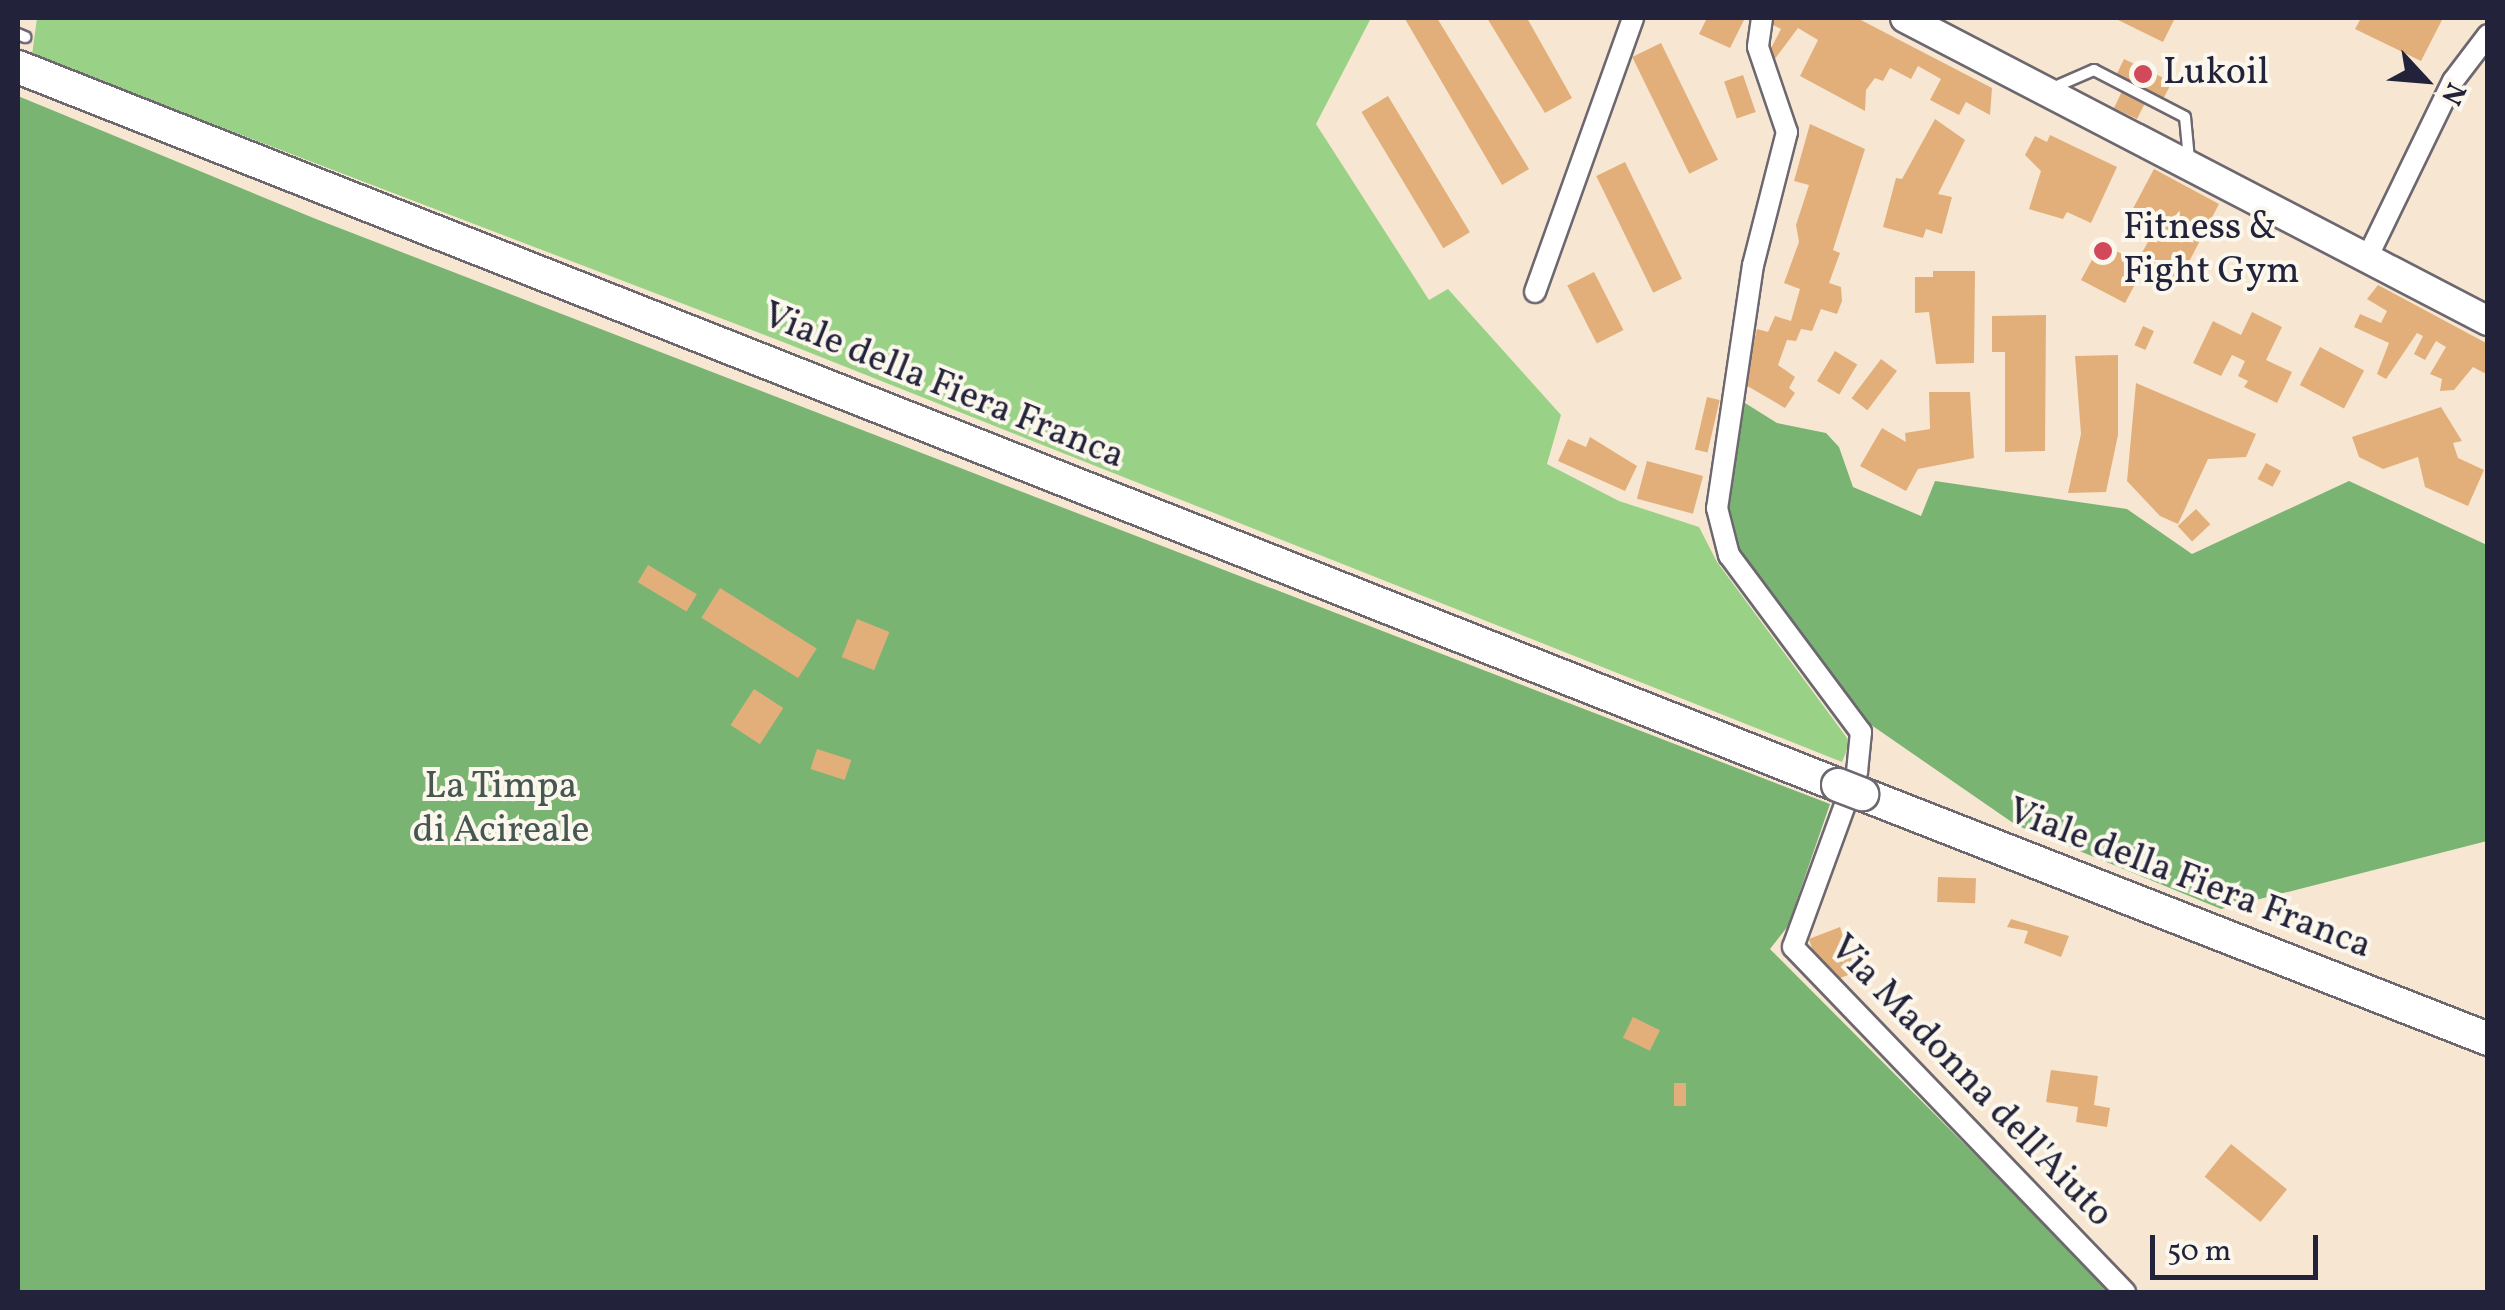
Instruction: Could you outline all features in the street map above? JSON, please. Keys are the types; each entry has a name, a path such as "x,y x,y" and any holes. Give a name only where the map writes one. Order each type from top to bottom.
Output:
{"main road":[{"path":"1905,18 2488,321"},
{"name":"Viale della Fiera Franca","path":"20,46 1850,789 2488,1039"}],"street":[{"path":"1535,292 1633,18"},
{"name":"Via Madonna dell'Aiuto","path":"1762,18 1758,46 1782,104 1786,132 1753,265 1717,508 1729,555 1861,732 1857,772 1792,947 2125,1292"},
{"path":"2367,258 2453,81 2488,35"}],"lane":[{"path":"2046,91 2094,70 2185,117 2189,166"}],"green space":[{"path":"37,18 1371,18 1316,124 1429,300 1448,289 1561,415 1547,464 1619,501 1699,527 1717,562 1850,742 1842,762 783,342 32,55"},
{"name":"La Timpa di Acireale","path":"18,96 316,219 1830,804 1788,926 1770,949 2112,1292 18,1292"},
{"path":"1745,403 1777,423 1826,433 1839,447 1853,487 1921,516 1935,481 2127,509 2192,554 2349,481 2487,545 2487,841 2221,909 2016,825 1864,720 1737,553 1727,508"}],"building":[{"path":"1437,18 1529,169 1502,185 1405,19"},
{"path":"1487,18 1527,18 1572,98 1545,113"},
{"path":"1707,18 1745,18 1730,48 1699,34"},
{"path":"1772,18 1857,18 1992,88 1990,115 1966,102 1959,115 1930,100 1941,79 1918,66 1911,79 1890,68 1883,81 1875,78 1866,90 1865,111 1800,76 1818,40 1798,28 1774,60 1770,50 1781,29 1769,23"},
{"path":"2114,18 2175,18 2163,42"},
{"path":"2361,18 2443,18 2421,61 2355,29"},
{"path":"1661,43 1718,160 1689,174 1632,57"},
{"path":"2124,59 2172,82 2160,105 2147,99 2137,119 2114,108 2124,87 2113,82"},
{"path":"1743,75 1756,112 1737,118 1724,82"},
{"path":"1388,96 1470,232 1443,248 1361,112"},
{"path":"1935,119 1965,140 1938,194 1952,197 1942,234 1926,229 1923,238 1883,227 1896,178 1902,179"},
{"path":"1810,124 1865,149 1833,250 1840,253 1829,283 1841,287 1842,301 1837,314 1821,309 1812,331 1801,329 1796,341 1787,340 1778,365 1795,377 1789,388 1795,393 1785,408 1744,384 1757,329 1768,332 1775,316 1791,321 1800,289 1784,283 1799,242 1796,225 1809,185 1794,181"},
{"path":"2050,135 2117,167 2091,223 2067,212 2063,219 2029,209 2041,171 2025,155 2035,136 2047,142"},
{"path":"1625,162 1682,279 1653,293 1596,176"},
{"path":"2154,169 2219,204 2179,281 2146,264 2125,303 2081,280 2100,245 2138,260 2155,229 2129,216"},
{"path":"1933,271 1975,271 1974,363 1936,364 1929,312 1915,313 1915,277 1933,277"},
{"path":"1594,272 1624,330 1597,344 1567,286"},
{"path":"2378,285 2488,344 2488,375 2473,367 2454,390 2440,391 2442,379 2430,374 2446,347 2436,341 2425,360 2414,354 2423,336 2417,333 2386,379 2377,374 2389,343 2354,327 2360,314 2381,323 2387,311 2367,299"},
{"path":"2252,312 2282,327 2266,360 2292,372 2277,403 2244,387 2248,381 2238,376 2245,361 2232,355 2221,376 2193,363 2213,321 2241,335"},
{"path":"2046,315 2045,451 2005,452 2005,352 1992,352 1992,316"},
{"path":"2143,326 2154,331 2145,350 2134,345"},
{"path":"2320,347 2364,370 2344,408 2300,385"},
{"path":"1835,351 1857,364 1839,394 1817,381"},
{"path":"2118,355 2118,435 2106,492 2068,493 2081,434 2075,356"},
{"path":"1881,359 1897,371 1867,410 1852,398"},
{"path":"2136,383 2256,434 2246,457 2208,459 2178,524 2160,516 2127,481"},
{"path":"1929,392 1970,392 1974,458 1918,469 1906,491 1860,466 1882,428 1906,442 1905,433 1930,429"},
{"path":"1707,397 1720,400 1708,453 1695,450"},
{"path":"2441,407 2462,441 2453,443 2458,458 2484,470 2468,506 2425,487 2418,457 2383,469 2359,457 2352,437"},
{"path":"1590,437 1637,466 1625,491 1558,461 1568,439 1586,447"},
{"path":"1647,461 1703,476 1693,514 1637,499"},
{"path":"2266,463 2281,471 2273,487 2258,479"},
{"path":"2196,509 2210,524 2192,541 2178,526"},
{"path":"648,565 697,594 687,612 638,582"},
{"path":"720,588 817,648 798,678 701,618"},
{"path":"857,619 889,632 874,670 842,657"},
{"path":"754,689 783,708 760,744 731,725"},
{"path":"817,749 851,760 845,780 811,769"},
{"path":"1938,877 1976,878 1975,903 1937,902"},
{"path":"2011,919 2069,936 2061,957 2024,943 2028,931 2007,927"},
{"path":"1840,927 1856,972 1835,980 1817,964 1809,939"},
{"path":"1633,1017 1660,1030 1650,1051 1623,1038"},
{"path":"2051,1070 2098,1076 2094,1105 2110,1108 2107,1127 2076,1122 2078,1107 2046,1102"},
{"path":"1674,1083 1686,1083 1686,1106 1674,1106"},
{"path":"2231,1144 2287,1189 2261,1222 2205,1177"}],"place":[{"name":"Lukoil","path":"2143,74"},
{"name":"Fitness & Fight Gym","path":"2103,251"}]}
